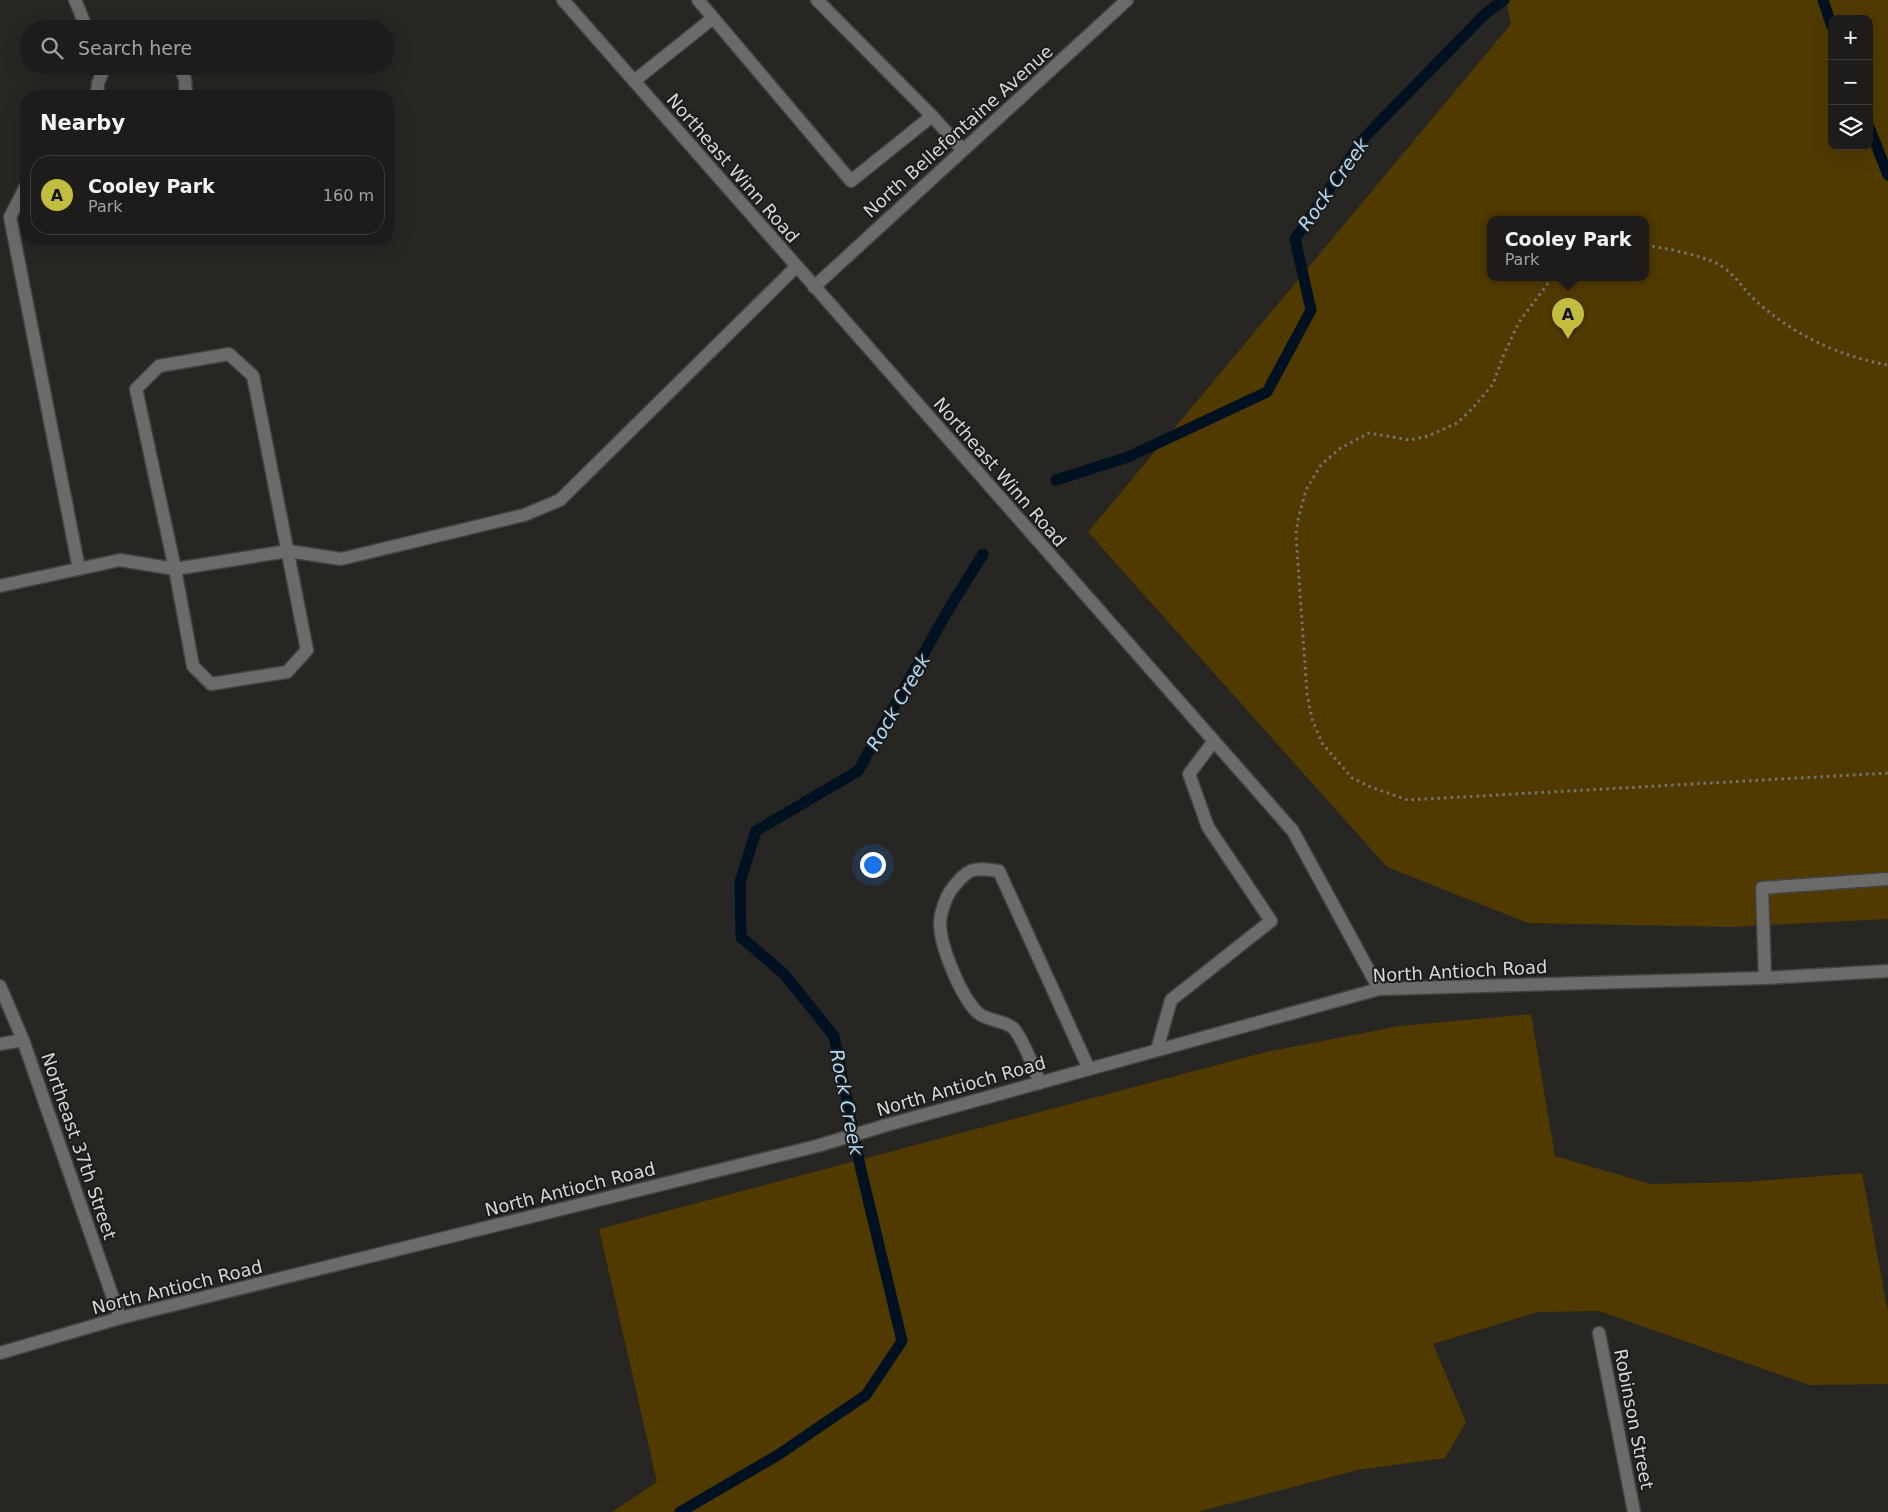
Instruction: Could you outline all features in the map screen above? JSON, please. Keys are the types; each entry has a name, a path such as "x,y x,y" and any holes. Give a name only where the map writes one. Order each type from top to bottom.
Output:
{"street":[{"path":"75,0 83,20"},
{"name":"Northeast Winn Road","path":"563,0 1293,831 1379,989"},
{"path":"698,0 851,181 932,116"},
{"path":"818,0 963,150"},
{"name":"North Bellefontaine Avenue","path":"814,287 1127,0"},
{"path":"634,81 713,18"},
{"path":"97,90 101,75"},
{"path":"183,75 186,90"},
{"path":"20,198 10,217 79,569"},
{"path":"0,586 120,560 175,569 288,551 341,559 524,515 560,500 796,267"},
{"path":"229,354 252,376 288,551 307,650 287,672 211,684 193,666 175,569 136,389 159,366 229,354"},
{"path":"1157,1050 1171,1000 1271,921 1208,827 1189,774 1214,741"},
{"path":"1040,1083 1028,1054 1013,1027 979,1014 960,989 944,943 940,922 949,894 962,876 977,868 999,871 1089,1069"},
{"path":"1765,978 1762,888 1888,879"},
{"name":"North Antioch Road","path":"0,1353 120,1318 817,1146 1379,989 1765,978 1888,971"},
{"name":"Northeast 37th Street","path":"0,986 23,1040 120,1318"},
{"path":"0,1044 23,1040"},
{"name":"Robinson Street","path":"1599,1333 1634,1512"}],"path":[{"path":"1649,246 1679,252 1722,267 1737,280 1754,300 1792,328 1834,350 1888,365"},
{"path":"1550,281 1518,322 1493,384 1472,409 1457,423 1428,436 1410,440 1369,433 1339,449 1321,465 1306,490 1296,535 1307,694 1312,719 1322,743 1352,778 1408,800 1888,773"}],"shaded area":[{"path":"1506,0 1888,0 1888,919 1731,927 1528,923 1387,867 1088,532 1511,24"},
{"path":"1531,1014 1555,1156 1651,1184 1743,1182 1862,1173 1888,1312 1888,1384 1809,1385 1599,1311 1538,1312 1433,1344 1466,1422 1445,1458 1358,1470 1197,1512 612,1512 657,1482 599,1229 1266,1052 1399,1026"}],"waterway":[{"name":"Rock Creek","path":"1056,480 1128,457 1267,392 1311,310 1295,239 1363,139 1485,14 1504,0"},
{"name":"Rock Creek","path":"1823,0 1828,15"},
{"name":"Rock Creek","path":"1873,137 1888,175"},
{"name":"Rock Creek","path":"680,1512 778,1455 866,1395 902,1341 861,1170 834,1036 784,974 741,937 740,882 756,831 858,771 947,612 983,554"}],"place":[{"name":"Cooley Park","path":"1568,339"}]}
